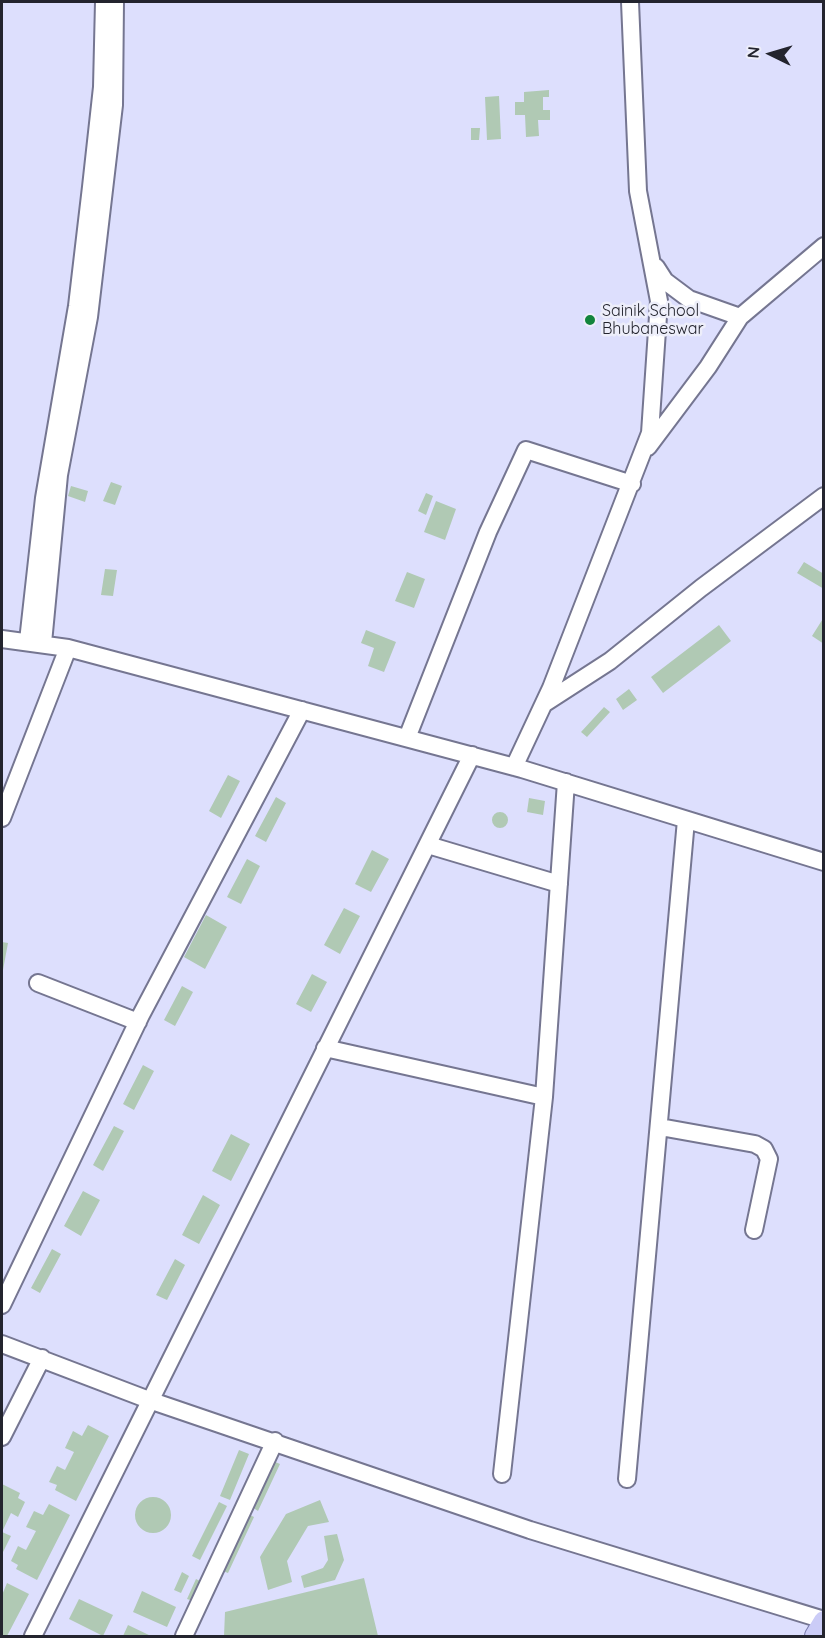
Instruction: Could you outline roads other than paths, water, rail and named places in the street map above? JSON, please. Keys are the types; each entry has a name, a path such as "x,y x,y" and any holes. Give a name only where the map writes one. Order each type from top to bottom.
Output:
{"main road":[{"path":"815,1636 824,1621"}],"street":[{"path":"36,642 44,498 77,306 102,87 104,2"},
{"path":"36,642 58,484 89,317 114,105 116,2"},
{"path":"514,767 544,703 632,484 650,433 659,301 654,263 638,191 630,2"},
{"path":"644,453 708,368 740,317 824,246"},
{"path":"654,263 665,281 689,299 740,317"},
{"path":"407,738 488,532 526,450 632,484"},
{"path":"544,703 610,661 701,588 824,496"},
{"path":"2,639 68,648 472,755 824,862"},
{"path":"2,818 68,648"},
{"path":"2,1305 138,1022 302,710"},
{"path":"33,1636 472,755"},
{"path":"502,1474 544,1096 566,782"},
{"path":"627,1479 686,819"},
{"path":"428,845 559,884"},
{"path":"38,982 138,1022"},
{"path":"325,1048 544,1096"},
{"path":"660,1126 755,1144 764,1149 769,1159 754,1230"},
{"path":"2,1344 149,1400 275,1441 530,1530 824,1621"},
{"path":"2,1437 42,1358"},
{"path":"184,1636 275,1441"}],"place":[{"name":"Sainik School Bhubaneswar","path":"590,320"}]}
